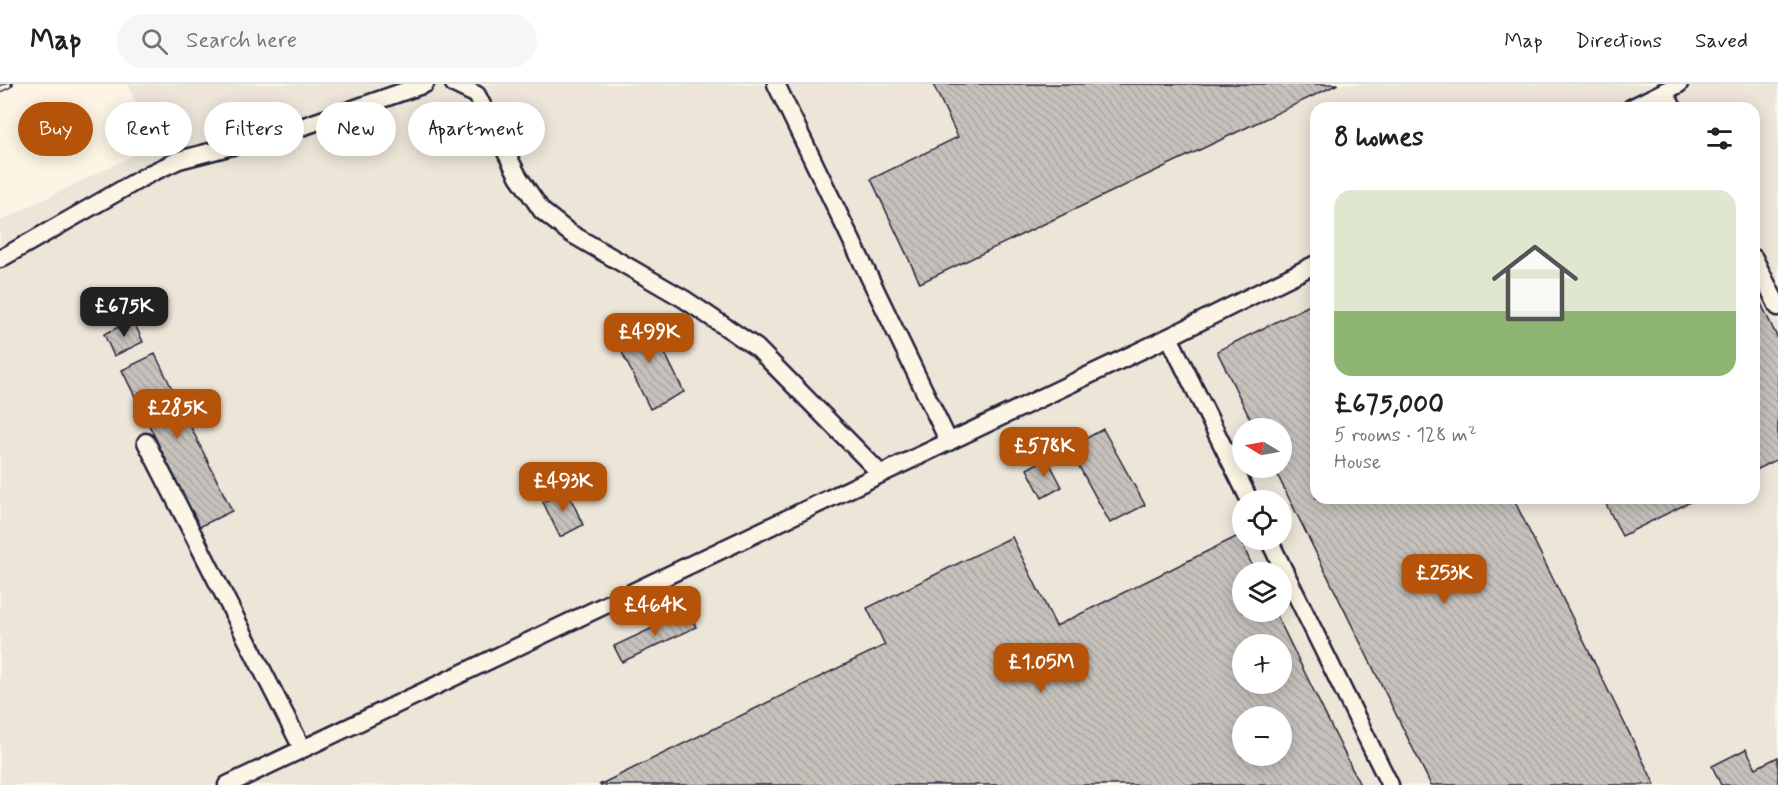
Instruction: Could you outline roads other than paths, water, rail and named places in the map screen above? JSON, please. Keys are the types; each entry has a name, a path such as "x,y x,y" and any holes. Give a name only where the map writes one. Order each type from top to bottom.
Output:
{"lane":[{"path":"0,259 149,174 179,160 290,131 425,84"},
{"path":"454,84 477,95 518,176 543,211 570,233 684,299 757,348 881,474"},
{"path":"776,84 949,442"},
{"path":"1643,102 1672,88"},
{"path":"227,785 949,442 1310,267"},
{"path":"1760,270 1778,307"},
{"path":"1168,337 1244,490"},
{"path":"146,442 302,748"},
{"path":"1274,550 1390,785"}],"railway":[{"path":"0,89 10,84"}]}
